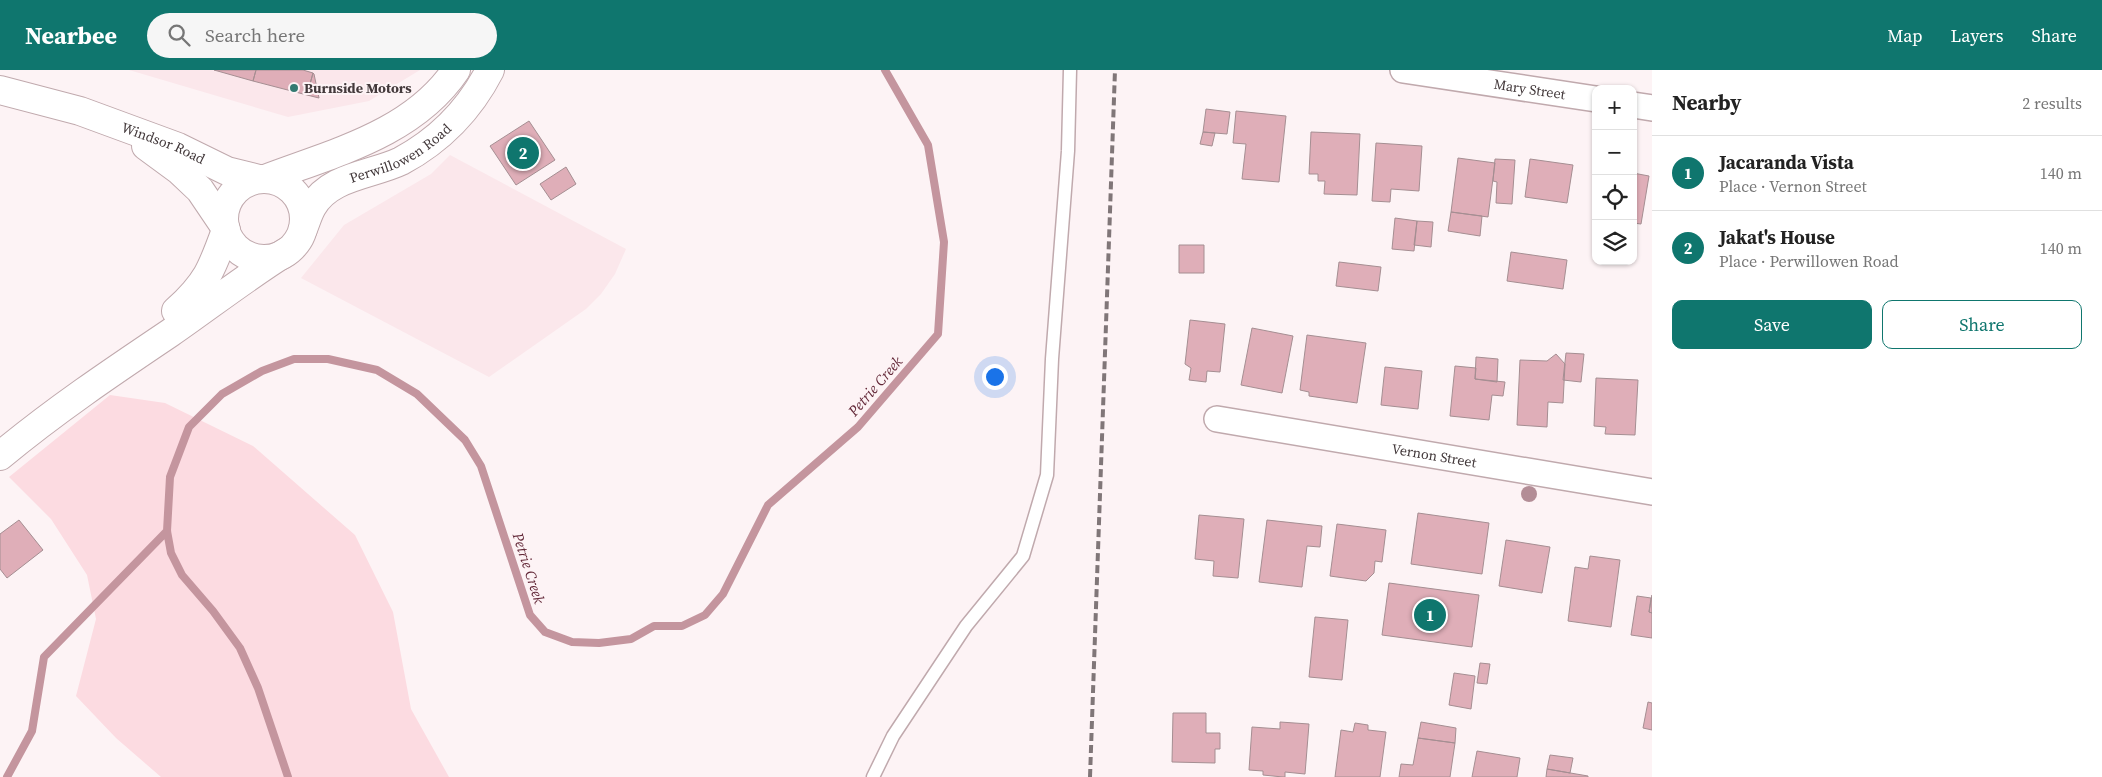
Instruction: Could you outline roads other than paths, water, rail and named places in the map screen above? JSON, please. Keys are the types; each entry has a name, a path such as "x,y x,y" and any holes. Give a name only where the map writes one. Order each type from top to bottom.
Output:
{"street":[{"name":"Perwillowen Road","path":"262,180 369,140 400,124 433,98 456,70"},
{"name":"Perwillowen Road","path":"303,229 315,203 333,187 353,177 400,161 425,146 446,130 472,101 490,70"},
{"name":"Mary Street","path":"1402,70 1592,98"},
{"path":"0,90 80,111 120,127"},
{"path":"1637,106 1652,108"},
{"name":"Windsor Road","path":"120,127 178,147 227,171 262,180"},
{"name":"Windsor Road","path":"120,127 191,181 207,199 225,229"},
{"path":"0,456 96,382 200,289 214,264 225,229 224,213 234,193 245,184 262,180 281,183 288,187 298,198 304,213 303,229 300,238 286,252 243,279 172,332 96,382"},
{"path":"225,229 234,245 249,256 268,259 286,252"},
{"name":"Vernon Street","path":"1217,419 1652,492"}],"lane":[{"path":"873,777 893,736 966,626 1023,556 1047,475 1052,359 1068,151 1070,70"}],"waterway":[{"name":"Petrie Creek","path":"288,777 258,688 240,648 213,611 182,575 171,553 167,531 170,477 189,427 222,394 262,371 294,359 328,359 377,370 417,394 465,440 481,466 530,615 545,632 572,642 599,643 631,639 654,626 682,626 705,615 723,594 768,505 858,427 938,334 944,242 928,145 885,70"},
{"path":"7,777 32,731 44,657 167,531"}],"railway":[{"path":"1090,777 1115,70"}],"place":[{"name":"Burnside Motors","path":"294,88"},
{"name":"Jakat's House","path":"523,153"},
{"name":"Jacaranda Vista","path":"1430,615"}]}
